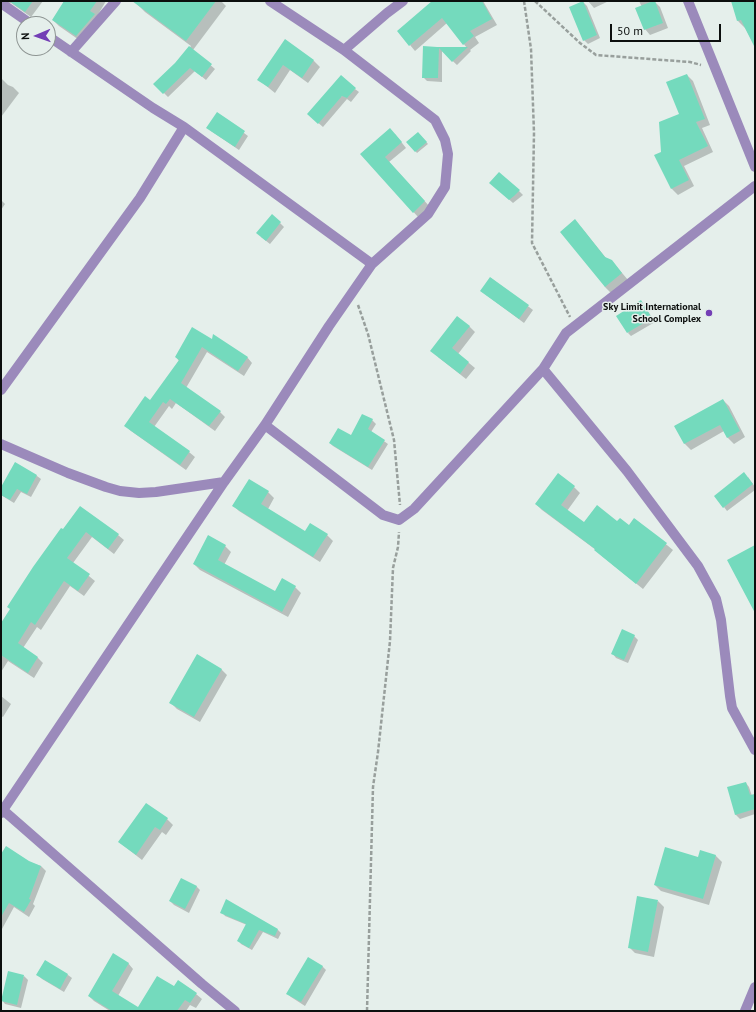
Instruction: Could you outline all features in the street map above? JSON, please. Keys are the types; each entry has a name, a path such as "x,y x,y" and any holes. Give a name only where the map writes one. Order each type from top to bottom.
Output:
{"street":[{"path":"71,52 116,1"},
{"path":"235,1011 2,811 224,482 265,426 329,326 372,264 428,214 445,187 448,154 445,140 435,120 344,50 270,1"},
{"path":"344,50 403,1"},
{"path":"688,1 755,167"},
{"path":"1,3 20,16"},
{"path":"56,42 153,108 184,127 372,264"},
{"path":"1,390 140,198 184,127"},
{"path":"265,426 383,515 400,520 414,509 543,369 566,333 755,186"},
{"path":"543,369 627,471 698,566 716,599 721,620 732,708 755,750"},
{"path":"1,444 68,473 120,491 138,493 156,492 224,482"},
{"path":"745,1011 755,987"}],"path":[{"path":"524,1 531,49 534,118 532,243 575,326"},
{"path":"535,1 580,43 596,55 690,62 716,69"},
{"path":"353,292 368,334 394,440 400,500 398,547 393,568 390,641 373,787 367,1011"}],"building":[{"path":"9,1 33,1 25,12"},
{"path":"64,1 97,1 90,11 95,14 76,36 56,23 56,16 55,16"},
{"path":"132,1 216,1 186,41"},
{"path":"432,1 482,1 492,19 470,31 474,36 463,45 442,18 409,46 397,31"},
{"path":"583,1 597,35 583,41 569,7"},
{"path":"655,1 663,23 644,30 635,8"},
{"path":"731,1 755,1 755,48 741,20 737,21"},
{"path":"285,39 314,60 302,78 283,65 268,87 257,80"},
{"path":"189,46 212,64 202,77 190,68 163,94 153,84 175,63"},
{"path":"423,46 468,47 452,62 439,48 438,78 422,78"},
{"path":"687,74 705,119 696,122 708,146 679,160 689,180 671,189 654,155 661,152 659,122 679,114 666,82"},
{"path":"341,75 356,88 347,98 342,96 318,124 307,114"},
{"path":"217,112 245,131 235,147 206,128"},
{"path":"390,128 402,142 385,157 425,201 413,213 360,154"},
{"path":"418,132 427,142 415,152 406,142"},
{"path":"499,172 520,190 509,200 489,183"},
{"path":"272,214 281,222 266,241 256,233"},
{"path":"575,219 605,257 612,260 622,273 605,287 560,232"},
{"path":"490,277 529,305 519,319 480,291"},
{"path":"641,300 652,318 627,333 616,316"},
{"path":"457,316 470,326 452,348 469,362 460,374 430,351"},
{"path":"192,327 212,339 213,334 248,357 238,371 202,347 181,383 221,411 209,426 170,399 166,404 163,402 149,422 190,451 180,465 124,426 145,396 150,400 179,360 175,357"},
{"path":"723,399 740,431 727,438 720,425 684,444 674,426"},
{"path":"362,414 373,419 368,429 385,440 368,467 329,443 338,428 351,435"},
{"path":"15,462 37,475 27,494 17,489 10,500 1,495 1,487"},
{"path":"744,472 753,484 723,508 714,496"},
{"path":"558,473 575,486 561,505 584,522 597,505 617,521 620,518 629,525 634,518 667,543 636,584 594,550 595,549 535,504"},
{"path":"249,479 269,491 261,504 305,531 310,523 328,534 313,557 232,506"},
{"path":"80,506 119,534 108,549 86,532 67,558 90,574 78,591 64,581 35,625 31,622 18,643 38,657 28,673 1,655 1,623 10,609 7,607 33,567 61,528 63,529"},
{"path":"208,535 226,545 218,560 275,591 282,578 296,586 282,612 193,564"},
{"path":"755,545 755,613 727,560"},
{"path":"622,629 635,635 624,660 611,654"},
{"path":"197,654 222,669 194,717 169,703"},
{"path":"746,782 750,795 755,794 755,809 735,815 727,787"},
{"path":"146,803 168,818 160,830 155,827 136,855 118,842"},
{"path":"6,846 29,861 41,866 29,899 31,900 24,912 9,903 1,917 1,854"},
{"path":"665,847 698,857 700,850 716,855 703,899 654,885"},
{"path":"181,878 197,886 185,909 169,901"},
{"path":"637,896 658,900 648,952 628,948"},
{"path":"226,899 278,929 275,936 259,930 249,948 237,941 246,924 220,913"},
{"path":"113,953 129,963 112,991 138,1007 157,976 174,986 178,980 197,993 190,1003 185,1000 177,1011 112,1011 88,996"},
{"path":"308,957 323,966 301,1002 286,994"},
{"path":"45,960 68,974 60,989 36,975"},
{"path":"8,971 24,975 17,1005 1,1001"}],"place":[{"name":"Sky Limit International School Complex","path":"709,313"}]}
